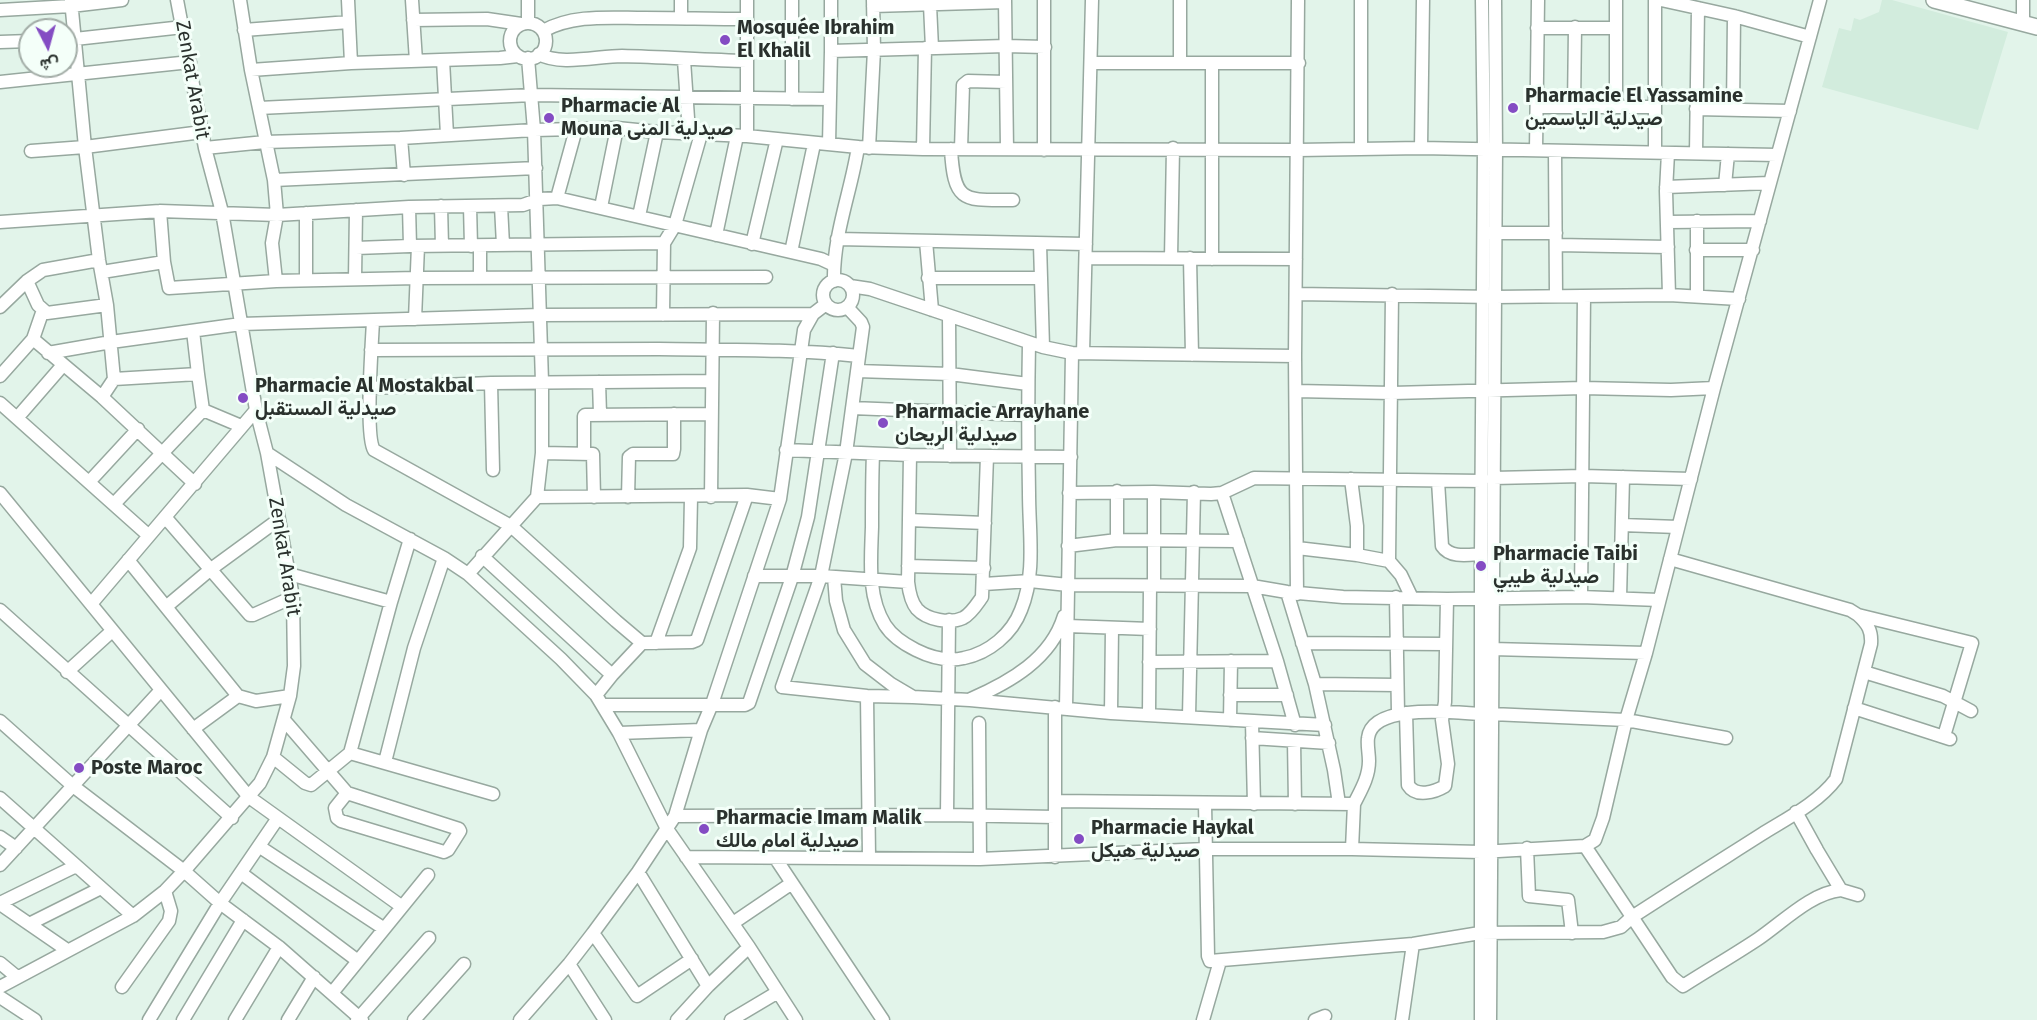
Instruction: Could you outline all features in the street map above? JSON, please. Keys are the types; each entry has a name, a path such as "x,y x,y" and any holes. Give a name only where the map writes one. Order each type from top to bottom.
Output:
{"main road":[{"path":"1934,0 2030,26"}],"street":[{"path":"0,10 122,0"},
{"name":"Zenkat Arabit","path":"0,987 133,916 165,891 232,818 260,783 273,757 290,696 294,656 293,597 267,453 256,410 222,212 205,148 177,0"},
{"path":"240,0 251,70 274,180 277,215 272,243 276,281"},
{"path":"348,0 351,63"},
{"path":"412,0 416,61"},
{"path":"525,23 528,0"},
{"path":"681,0 681,18"},
{"path":"716,235 742,136 747,98 747,0"},
{"path":"792,0 792,99"},
{"path":"829,144 831,0"},
{"path":"1044,0 1044,150"},
{"path":"1055,856 1055,801 1068,626 1069,493 1086,258 1092,0"},
{"path":"1180,0 1180,63"},
{"path":"1298,0 1295,356 1298,548 1292,593 1302,643 1325,725 1339,804"},
{"path":"1361,0 1361,149"},
{"path":"1421,148 1423,0"},
{"path":"1482,0 1490,150"},
{"path":"1481,1020 1486,852 1490,150 1495,0"},
{"path":"1536,150 1538,0"},
{"path":"1616,0 1616,107"},
{"path":"1655,0 1655,107 1666,187 1669,295"},
{"path":"1661,0 1734,16 1810,37"},
{"path":"686,857 980,859 1205,849 1486,852 1585,846 1595,840 1603,818 1626,720 1646,653 1714,388 1820,0"},
{"path":"2024,0 2030,26"},
{"path":"834,281 837,239 863,147 874,50 873,3 930,5 1005,1 1007,149"},
{"path":"923,149 930,5"},
{"path":"1696,153 1698,8"},
{"path":"1733,110 1734,16"},
{"path":"543,31 561,22 574,20 681,18 747,20"},
{"path":"413,20 487,19 537,25 543,31 545,46 529,56"},
{"path":"244,30 349,22"},
{"path":"525,23 515,28 510,43 513,50 529,56"},
{"path":"78,38 183,27"},
{"path":"1537,27 1616,28"},
{"path":"1574,108 1575,27"},
{"path":"0,42 18,41"},
{"path":"831,51 1045,47"},
{"path":"251,70 351,63 529,56 558,59 621,56 747,61"},
{"path":"468,574 537,497 542,453 542,382 536,168 529,56"},
{"path":"443,60 447,135"},
{"path":"663,315 664,243 675,225 695,133 686,97 684,60"},
{"path":"102,397 114,379 78,75 190,62"},
{"path":"1090,63 1299,63"},
{"path":"1212,63 1212,259"},
{"path":"0,82 45,78"},
{"path":"1006,82 968,81 963,85 954,181 963,195 977,200 1013,200"},
{"path":"259,108 532,95 830,99"},
{"path":"1538,107 1655,107"},
{"path":"1696,109 1790,111"},
{"path":"205,148 265,142 617,128 742,136 814,144 923,149 1421,148 1777,154"},
{"path":"601,207 617,128"},
{"path":"557,198 576,129"},
{"path":"31,151 85,147 202,132"},
{"path":"639,216 657,132"},
{"path":"401,138 404,175"},
{"path":"752,244 777,139"},
{"path":"790,252 814,144"},
{"path":"1171,258 1173,148"},
{"path":"1555,151 1556,296"},
{"path":"1725,185 1728,154"},
{"path":"274,180 536,168"},
{"path":"1666,187 1769,183"},
{"path":"0,222 160,211 277,215 409,207 529,205 537,201 557,198 828,261 834,265"},
{"path":"441,206 442,246"},
{"path":"470,206 480,277"},
{"path":"501,206 503,245"},
{"path":"409,207 417,278 415,319"},
{"path":"355,279 356,210"},
{"path":"160,211 164,262 169,288 276,281 355,279 766,277"},
{"path":"306,213 306,280"},
{"path":"1697,221 1697,296"},
{"path":"1668,222 1760,221"},
{"path":"1489,233 1668,247"},
{"path":"837,239 1086,244"},
{"path":"926,241 932,310"},
{"path":"356,248 664,243"},
{"path":"1040,244 1042,347"},
{"path":"1696,250 1753,250"},
{"path":"1086,258 1296,259"},
{"path":"1190,258 1192,355"},
{"path":"0,308 27,281 43,270 99,260"},
{"path":"102,272 164,262"},
{"path":"928,278 1041,278"},
{"path":"27,281 42,310 48,313 107,305"},
{"path":"850,286 854,295 851,304 843,310 834,310 826,304 824,290 834,281 843,281 850,286 870,289 1042,347 1078,353 1295,356"},
{"path":"1296,294 1489,297 1669,295 1739,299"},
{"path":"1389,561 1392,294"},
{"path":"1581,597 1584,296"},
{"path":"520,1020 593,933 638,872 675,816 701,730 712,704 780,499 804,330 813,314 826,304"},
{"path":"847,307 862,325 846,453 821,576 782,687 867,696 947,698 1111,713 1325,725"},
{"path":"0,376 33,339 42,310"},
{"path":"711,497 713,313"},
{"path":"48,353 241,324 540,315 813,314"},
{"path":"949,316 950,456"},
{"path":"373,321 370,388 371,440 374,450 512,526 642,643 697,640 747,495"},
{"path":"193,331 203,410"},
{"path":"33,339 138,429 195,484"},
{"path":"873,454 871,580 884,623 891,633 909,647 925,655 947,661 979,654 1004,637 1021,612 1030,581 1029,343"},
{"path":"371,350 541,348 712,350 833,353 859,356"},
{"path":"599,700 745,705 749,703 792,577 808,517 833,353"},
{"path":"16,418 63,365"},
{"path":"857,371 950,374 1029,384"},
{"path":"114,379 198,374"},
{"path":"370,388 491,383 711,381"},
{"path":"599,382 600,414"},
{"path":"491,383 493,470"},
{"path":"1296,391 1392,393 1583,388 1671,390 1714,388"},
{"path":"0,402 148,534"},
{"path":"852,408 1028,415"},
{"path":"203,410 241,426"},
{"path":"114,504 203,410"},
{"path":"91,603 256,410"},
{"path":"628,498 629,457 633,454 673,454 675,449 674,414"},
{"path":"584,453 584,416 711,414"},
{"path":"90,481 138,429"},
{"path":"786,450 1071,458"},
{"path":"267,453 346,505 444,558 468,574 561,659 599,700 619,733 667,828 733,923 796,1020"},
{"path":"542,453 594,455 594,497"},
{"path":"910,455 908,566 910,596 918,610 932,618 949,621 963,618 982,597 987,456"},
{"path":"1069,493 1117,491 1222,493 1254,478 1438,481 1583,476 1691,479"},
{"path":"1620,598 1623,477"},
{"path":"1352,479 1358,555"},
{"path":"1486,714 1492,650 1480,554 1487,480"},
{"path":"1438,481 1442,546 1445,551 1452,554 1480,554"},
{"path":"1117,491 1117,540"},
{"path":"1149,714 1154,492"},
{"path":"1189,716 1194,585 1194,492"},
{"path":"1222,493 1277,661 1295,725"},
{"path":"1,495 249,797 401,906"},
{"path":"537,497 628,498 747,495 780,499"},
{"path":"656,643 690,548 691,497"},
{"path":"165,517 250,615 293,597"},
{"path":"167,606 211,569 279,520"},
{"path":"909,520 985,523"},
{"path":"1622,525 1678,527"},
{"path":"273,757 308,784 314,784 350,753 410,539"},
{"path":"1068,546 1117,540 1238,541"},
{"path":"1298,548 1389,561 1401,575 1412,598"},
{"path":"482,556 612,675"},
{"path":"385,762 414,648 444,558"},
{"path":"128,560 238,696 256,702 290,696"},
{"path":"1205,804 1208,959 1210,961 1413,944 1485,932 1603,932 1621,927 1632,917 1824,793 1836,779 1871,644 1872,636 1865,621 1850,610 1670,560"},
{"path":"908,566 984,568"},
{"path":"289,574 391,602"},
{"path":"754,576 821,576 908,582"},
{"path":"834,578 836,601 844,630 865,664 913,697"},
{"path":"984,584 1030,581 1068,585 1252,586 1292,593 1342,597 1447,599 1581,597 1659,600"},
{"path":"1396,597 1397,685 1402,713 1408,785 1416,792 1438,790 1445,786 1448,778 1442,728 1445,702 1447,599"},
{"path":"970,700 1007,683 1026,670 1060,628 1067,604"},
{"path":"0,610 232,818"},
{"path":"1854,708 1948,738 1955,701 1972,643 1858,615"},
{"path":"947,815 949,621"},
{"path":"1068,626 1150,629"},
{"path":"1111,713 1112,628"},
{"path":"67,672 112,631"},
{"path":"599,700 612,675 642,643"},
{"path":"1302,643 1446,644"},
{"path":"1492,650 1646,653"},
{"path":"1230,720 1231,661"},
{"path":"1149,662 1277,661"},
{"path":"1864,672 1955,701 1971,711"},
{"path":"1315,684 1397,685"},
{"path":"0,865 161,690"},
{"path":"1230,695 1287,695"},
{"path":"193,729 238,696"},
{"path":"867,696 869,857"},
{"path":"1352,849 1353,804 1363,787 1367,773 1368,735 1379,721 1402,713 1626,720 1726,738"},
{"path":"284,720 347,793 460,831 448,850 444,852 341,821 336,818 335,808 347,793"},
{"path":"0,722 73,786 184,871 220,903 279,946 359,1019 429,938"},
{"path":"1252,722 1254,804"},
{"path":"979,723 980,859"},
{"path":"619,733 701,730"},
{"path":"1252,738 1329,743"},
{"path":"1294,741 1295,804"},
{"path":"350,753 493,794"},
{"path":"0,798 133,916"},
{"path":"1055,801 1353,804"},
{"path":"1796,812 1841,890"},
{"path":"675,816 1055,817"},
{"path":"149,1020 220,903 279,818"},
{"path":"0,837 16,848"},
{"path":"1585,846 1672,977 1683,986 1756,940 1816,897 1841,890 1858,895"},
{"path":"260,847 383,928"},
{"path":"1527,848 1529,896 1568,900 1572,933"},
{"path":"776,859 883,1020"},
{"path":"67,950 0,904 76,866"},
{"path":"638,872 708,986"},
{"path":"241,873 358,961"},
{"path":"332,993 428,875"},
{"path":"733,923 792,883"},
{"path":"29,924 102,888"},
{"path":"122,987 169,921 171,911 165,891"},
{"path":"183,1020 243,920"},
{"path":"1485,932 1490,1020"},
{"path":"593,933 637,996 692,959"},
{"path":"1402,1020 1413,944"},
{"path":"236,1020 279,946"},
{"path":"677,1020 692,1015 708,986 749,947"},
{"path":"1203,1020 1220,961"},
{"path":"0,963 17,977"},
{"path":"414,1020 464,964"},
{"path":"569,964 605,1020"},
{"path":"288,1020 314,977"},
{"path":"731,1020 778,992"},
{"path":"0,997 35,1020"},
{"path":"1207,1007 1214,1020"}],"shaded area":[{"path":"1882,0 1892,0 2008,32 1978,130 1822,87 1839,28 1851,31 1854,18 1860,20 1879,12"}],"place":[{"name":"Mosquée Ibrahim El Khalil","path":"725,40"},
{"name":"Pharmacie El Yassamine صيدلية الياسمين","path":"1513,108"},
{"name":"Pharmacie Al Mouna صيدلية المنى","path":"549,118"},
{"name":"Pharmacie Al Mostakbal صيدلية المستقبل","path":"243,398"},
{"name":"Pharmacie Arrayhane صيدلية الريحان","path":"883,423"},
{"name":"Pharmacie Taibi صيدلية طيبي","path":"1481,566"},
{"name":"Poste Maroc","path":"79,768"},
{"name":"Pharmacie Imam Malik صيدلية امام مالك","path":"704,829"},
{"name":"Pharmacie Haykal صيدلية هيكل","path":"1079,839"}]}
